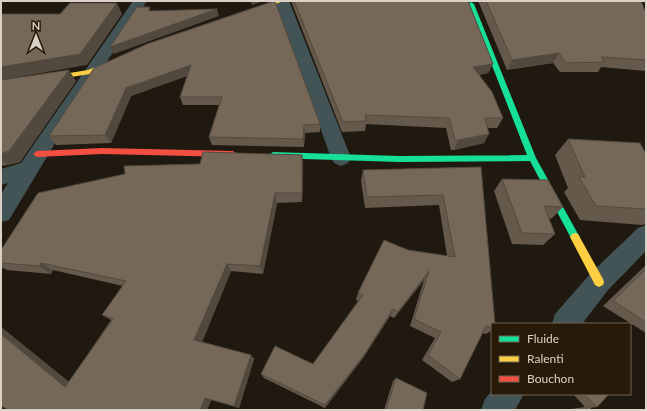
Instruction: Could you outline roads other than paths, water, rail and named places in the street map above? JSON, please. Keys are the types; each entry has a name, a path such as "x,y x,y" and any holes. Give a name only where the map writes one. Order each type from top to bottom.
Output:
{"street":[{"path":"1,213 90,72 140,1"},
{"path":"238,16 281,1 341,158"},
{"path":"471,4 532,158 599,282"},
{"path":"1,86 90,72 132,54"},
{"path":"1,177 33,161 102,151 241,154"},
{"path":"264,155 341,158 532,158"},
{"path":"566,323 599,282 646,235"},
{"path":"496,410 508,395"}]}
